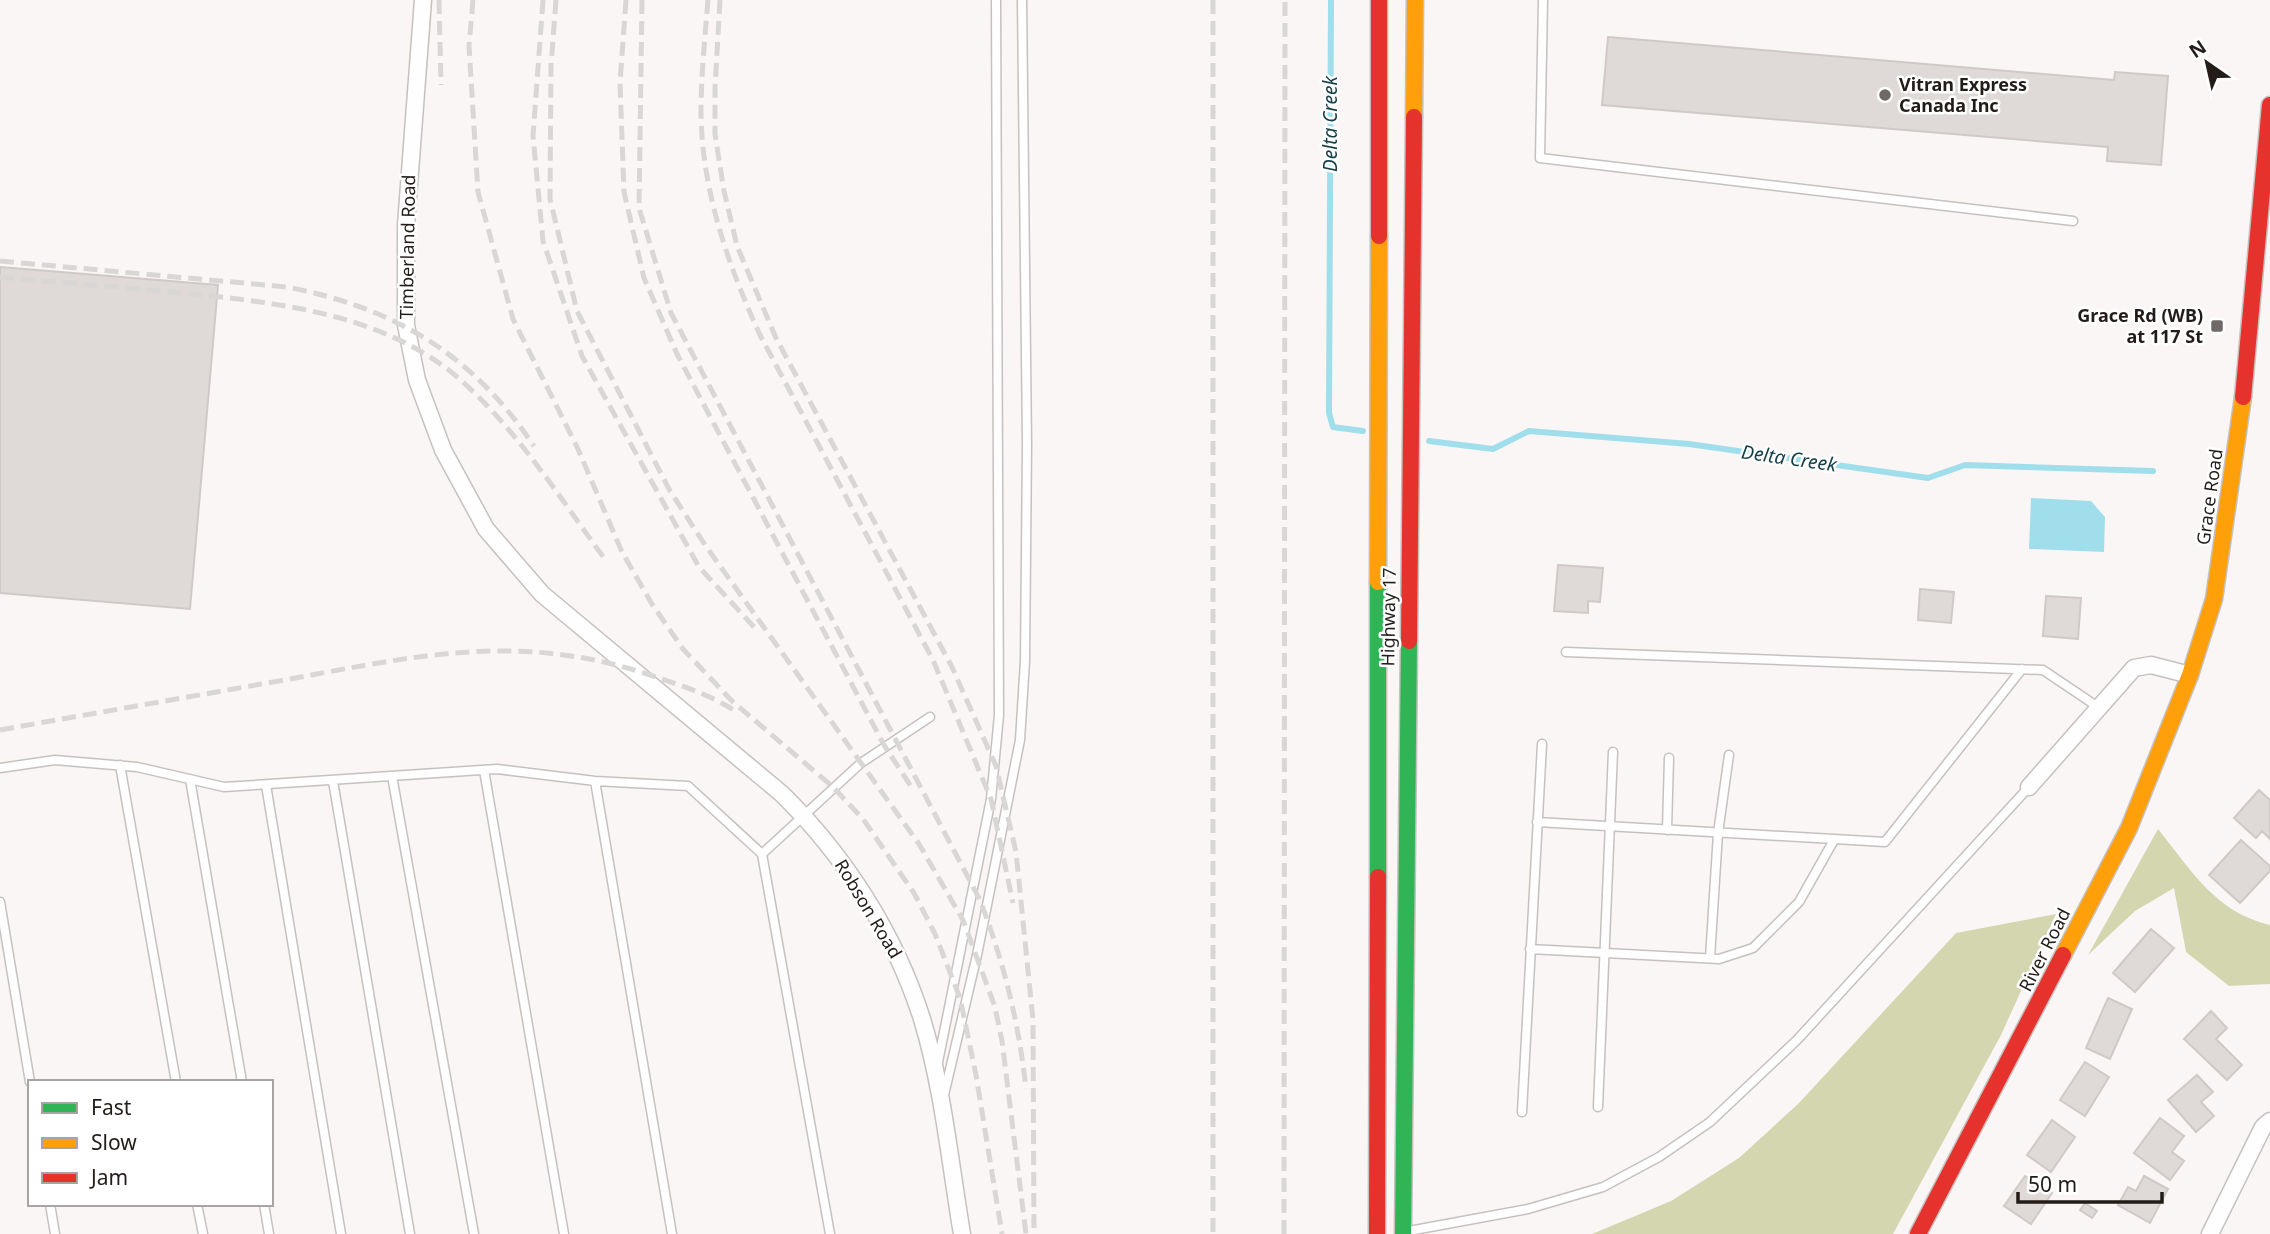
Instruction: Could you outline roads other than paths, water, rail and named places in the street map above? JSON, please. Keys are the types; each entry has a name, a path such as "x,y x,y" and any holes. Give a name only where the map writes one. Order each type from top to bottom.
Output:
{"main road":[{"name":"Highway 17","path":"1377,1234 1378,0"},
{"name":"Highway 17","path":"1403,1233 1415,0"},
{"name":"Grace Road","path":"2190,675 2214,599 2247,370 2268,160 2270,105"},
{"name":"River Road","path":"1918,1234 2129,828 2190,675"}],"street":[{"name":"Timberland Road","path":"423,0 404,280 408,345 417,380 443,450 486,529 542,594 630,668"},
{"path":"2029,787 2134,668 2151,665 2190,675"},
{"name":"Robson Road","path":"630,668 782,794 805,817 856,884 885,931 905,973 922,1020 941,1109 962,1234"},
{"path":"2210,1234 2263,1127 2270,1121"}],"lane":[{"path":"934,1076 991,799 998,728 996,0"},
{"path":"941,1109 977,955 1020,740 1025,661 1027,444 1022,0"},
{"path":"1543,0 1540,158 2073,221"},
{"path":"1566,652 2043,670 2098,707"},
{"path":"1537,822 1885,842 2022,670"},
{"path":"762,854 805,817 860,763 930,717"},
{"path":"1522,1112 1542,744"},
{"path":"1598,1107 1612,752"},
{"path":"1710,958 1718,833 1729,755"},
{"path":"1667,830 1669,758"},
{"path":"0,768 55,760 120,765 224,787 484,770 595,781 688,786 762,854 830,1234"},
{"path":"120,765 176,1080"},
{"path":"484,770 564,1234"},
{"path":"392,776 474,1234"},
{"path":"190,779 242,1080"},
{"path":"333,781 411,1234"},
{"path":"595,781 672,1234"},
{"path":"267,785 341,1234"},
{"path":"1403,1233 1528,1209 1603,1187 1659,1157 1710,1122 1797,1040 2029,787"},
{"path":"1530,949 1718,959 1753,948 1798,902 1834,839"},
{"path":"0,902 30,1080"},
{"path":"50,1206 55,1234"},
{"path":"197,1206 203,1234"},
{"path":"264,1206 269,1234"}],"water":[{"path":"2031,498 2091,501 2105,517 2104,552 2029,549"}],"waterway":[{"name":"Delta Creek","path":"1331,0 1329,413 1333,427 1363,431"},
{"name":"Delta Creek","path":"1429,441 1493,449 1529,431 1689,444 1928,478 1965,465 2153,471"}],"railway":[{"path":"439,0 441,85"},
{"path":"473,0 469,46 478,192 513,319 578,449 622,552 652,604 683,649 732,701 833,787 863,819 914,893 935,934 960,998 976,1075 1002,1234"},
{"path":"543,0 533,136 543,241 582,356 699,567 754,627"},
{"path":"556,0 551,66 550,199 577,311 670,491 705,545 919,844 963,920 995,1007 1002,1041 1026,1234"},
{"path":"626,0 620,83 624,192 644,278 677,354 884,745 914,791"},
{"path":"642,0 639,208 671,313 980,900 1009,993 1026,1089"},
{"path":"708,0 701,113 703,142 712,199 737,282 760,335 933,660 991,799 1013,903"},
{"path":"720,0 715,134 724,191 737,246 776,338 952,667 996,766 1016,852 1033,1020 1034,1234"},
{"path":"1213,0 1213,1234"},
{"path":"1284,1234 1285,0"},
{"path":"0,261 287,287 362,308 396,322 457,361 484,385 534,446"},
{"path":"0,277 280,305 359,324 397,339 432,358 485,403 540,469 607,562"},
{"path":"0,730 366,665 458,653 505,651 551,653 600,661 684,687 718,701 738,713"}],"place":[{"name":"Vitran Express Canada Inc","path":"1885,95"},
{"name":"Grace Rd (WB) at 117 St","path":"2217,326"}]}
